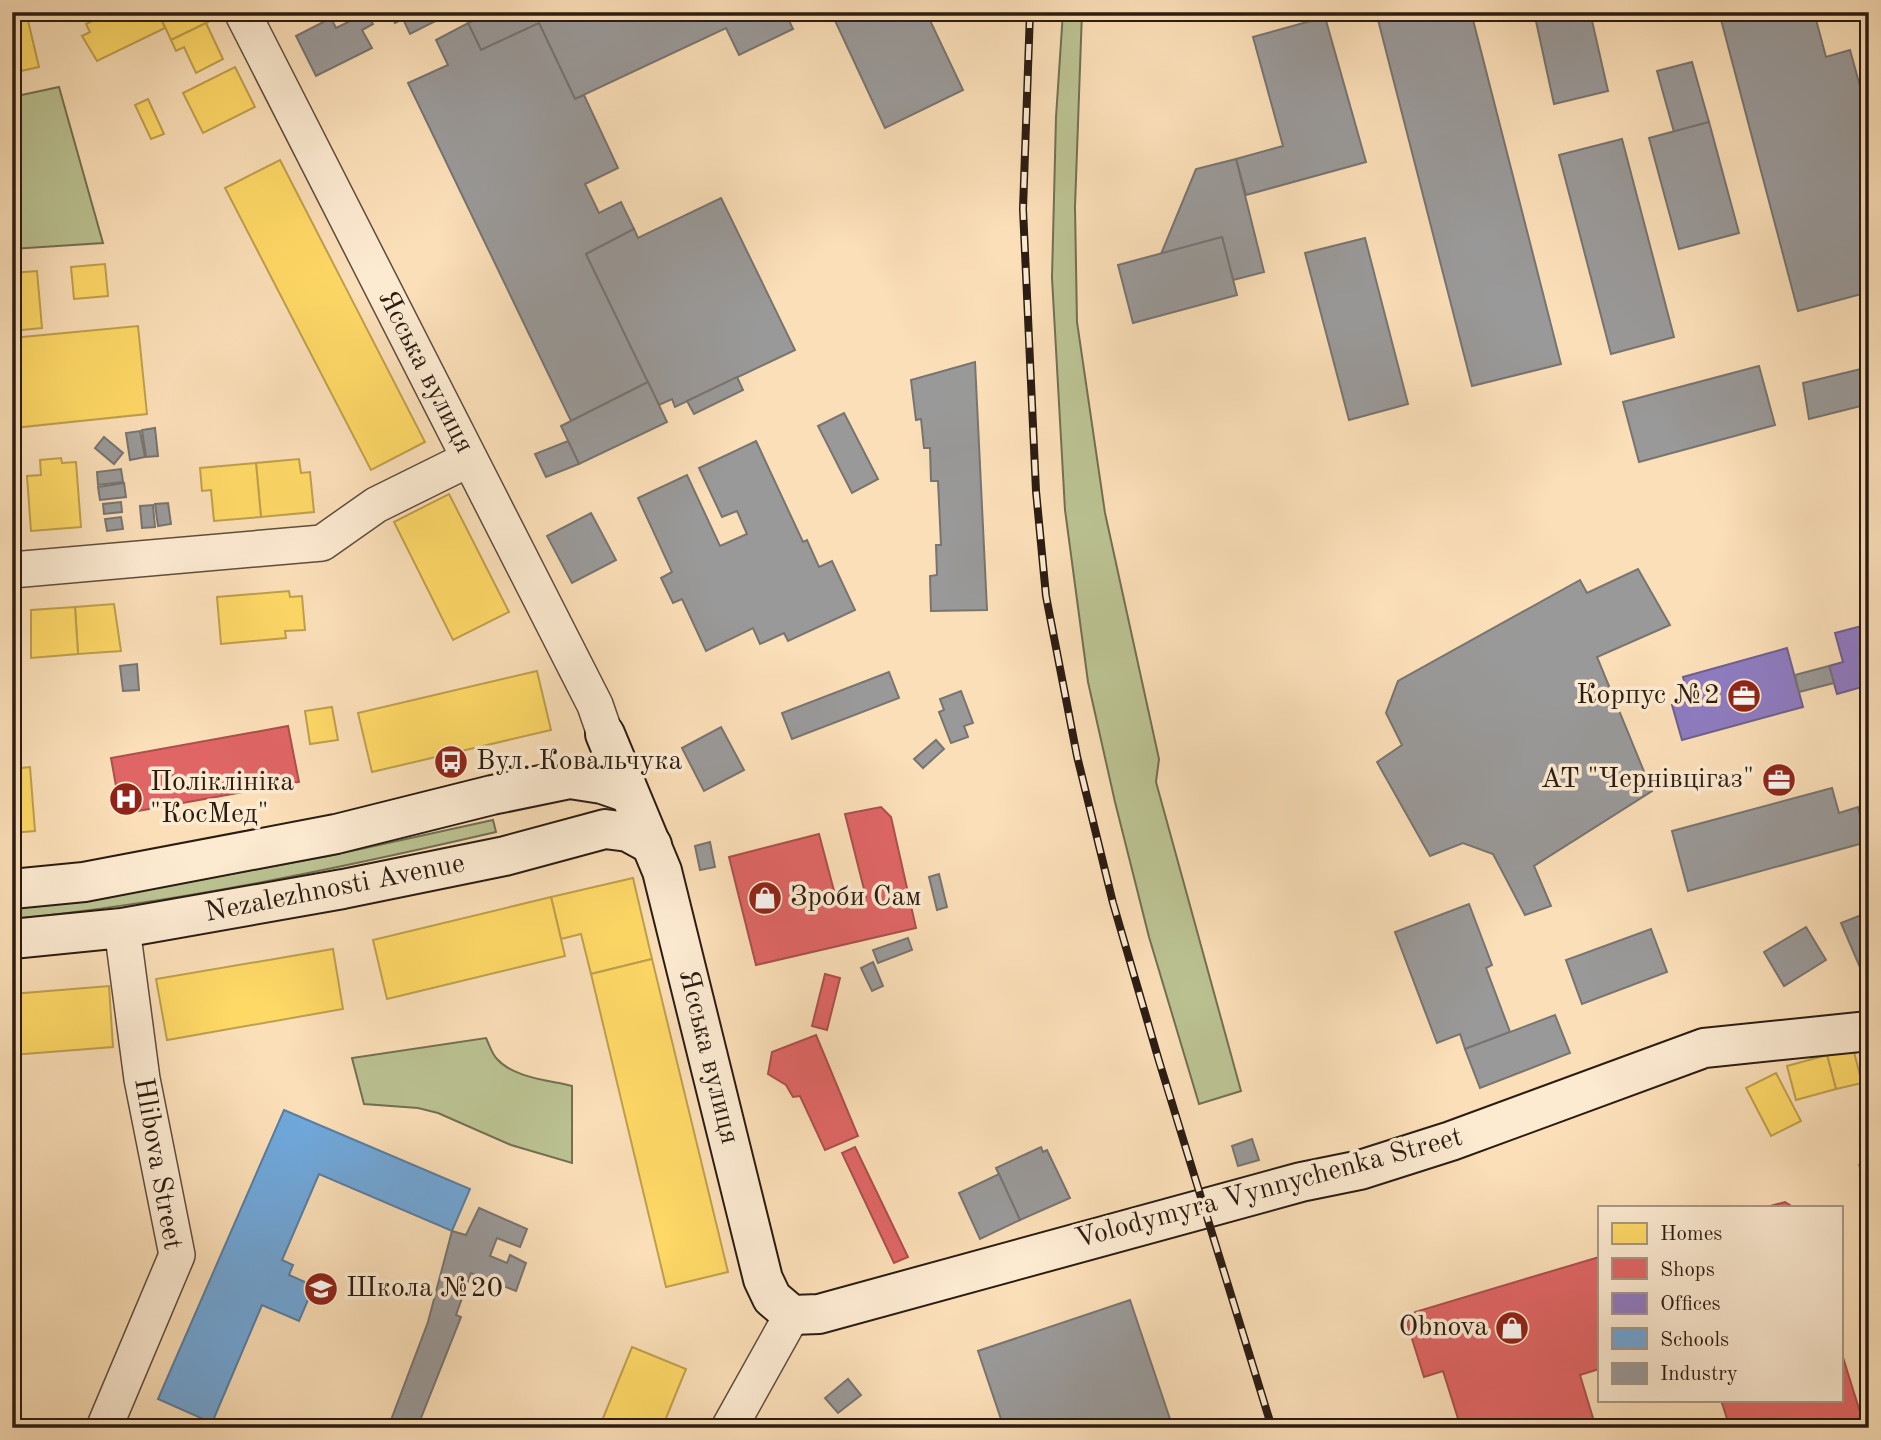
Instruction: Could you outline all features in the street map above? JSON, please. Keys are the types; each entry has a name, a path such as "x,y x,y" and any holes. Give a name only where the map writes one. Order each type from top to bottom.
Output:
{"main road":[{"path":"570,779 590,766 605,734"},
{"name":"Ясська вулиця","path":"605,734 662,871 763,1279 772,1298 792,1315"},
{"name":"Nezalezhnosti Avenue","path":"12,888 84,882 322,837 492,795 570,779 602,784 628,793"},
{"name":"Nezalezhnosti Avenue","path":"12,939 122,928 343,889 492,859 606,829 628,832 652,845"},
{"name":"Volodymyra Vynnychenka Street","path":"792,1315 819,1314 1265,1192 1360,1170 1451,1141 1704,1048 1869,1031"}],"street":[{"name":"Ясська вулиця","path":"242,12 595,705 605,734"},
{"path":"12,570 322,543 376,505 469,459"},
{"name":"Hlibova Street","path":"104,1428 177,1255 142,1079 122,928"},
{"path":"729,1428 792,1315"}],"green space":[{"path":"1063,12 1082,12 1075,207 1077,322 1105,513 1159,759 1156,782 1241,1091 1199,1104 1149,937 1115,802 1088,682 1065,510 1052,278 1056,117"},
{"path":"59,87 103,243 12,249 12,97"},
{"path":"493,820 496,832 316,872 134,904 12,919 12,906 134,892 333,855"},
{"path":"486,1038 495,1057 504,1065 532,1077 572,1086 572,1163 511,1145 438,1113 418,1108 364,1104 352,1058"}],"building: Homes":[{"path":"26,12 39,67 12,73 12,13"},
{"path":"111,12 158,12 165,28 97,61 82,36 90,32 86,24"},
{"path":"158,12 206,12 210,21 171,40"},
{"path":"206,23 223,59 196,73 184,47 176,51 171,40"},
{"path":"235,67 255,107 203,133 183,93"},
{"path":"148,99 164,134 151,139 135,105"},
{"path":"280,160 425,442 371,470 225,188"},
{"path":"105,264 108,296 74,299 71,267"},
{"path":"37,271 42,328 12,331 12,273"},
{"path":"138,326 147,414 14,428 15,434 12,434 12,338"},
{"path":"12,458 16,458 19,517 12,518"},
{"path":"61,458 62,463 76,462 81,527 31,531 27,476 41,475 40,460"},
{"path":"299,459 301,473 310,472 314,512 261,517 256,463"},
{"path":"256,463 261,517 214,521 211,490 202,491 200,468"},
{"path":"449,494 509,612 453,640 394,522"},
{"path":"289,591 290,597 302,596 305,630 285,631 286,638 221,644 217,597"},
{"path":"114,604 121,651 78,654 75,607"},
{"path":"75,607 78,654 31,658 31,610"},
{"path":"537,671 551,730 372,772 358,713"},
{"path":"332,707 338,740 310,744 305,711"},
{"path":"30,767 35,831 12,833 12,769"},
{"path":"633,878 652,959 591,974 581,934 561,939 551,897"},
{"path":"551,897 565,956 387,999 373,940"},
{"path":"333,949 343,1009 167,1040 156,979"},
{"path":"652,959 728,1272 666,1287 591,974"},
{"path":"109,986 113,1047 12,1055 12,994"},
{"path":"1853,1048 1862,1083 1836,1089 1827,1055"},
{"path":"1827,1055 1836,1089 1796,1100 1787,1066"},
{"path":"1776,1073 1801,1121 1771,1136 1746,1088"},
{"path":"1869,1162 1869,1192 1859,1165"},
{"path":"632,1347 686,1369 662,1428 599,1428"}],"building: Shops":[{"path":"288,726 299,782 121,814 111,758"},
{"path":"881,807 891,817 916,928 756,965 729,857 819,834 837,902 866,897 845,814"},
{"path":"825,974 840,978 827,1030 812,1026"},
{"path":"816,1035 858,1136 825,1150 800,1096 793,1097 786,1085 768,1074 772,1052"},
{"path":"855,1147 908,1257 894,1263 842,1153"},
{"path":"1785,1202 1791,1206 1771,1206"},
{"path":"1598,1257 1598,1369 1580,1375 1596,1428 1461,1428 1443,1371 1424,1377 1407,1323 1415,1312"},
{"path":"1842,1354 1865,1428 1730,1428 1722,1402 1842,1402"}],"building: Offices":[{"path":"1869,624 1869,685 1837,694 1829,666 1843,662 1835,633"},
{"name":"Корпус №2","path":"1787,648 1803,707 1682,740 1672,705 1689,701 1683,677"}],"building: Schools":[{"path":"284,1110 470,1189 452,1231 319,1174 282,1260 293,1265 289,1275 314,1286 299,1321 262,1305 212,1423 158,1399"}],"building: Industry":[{"path":"389,12 453,12 410,34 403,19 395,23"},
{"path":"491,12 785,12 793,29 739,55 726,28 575,99 539,23 481,50 468,23"},
{"path":"831,12 926,12 963,90 885,128"},
{"path":"1376,12 1471,12 1561,364 1472,386"},
{"path":"1534,12 1590,12 1608,91 1554,104"},
{"path":"1719,12 1814,12 1826,57 1850,50 1869,119 1869,292 1798,311"},
{"path":"367,13 373,24 362,30 372,48 316,76 296,36 331,18 336,28"},
{"path":"1325,17 1366,162 1246,195 1236,159 1283,146 1253,37"},
{"path":"468,23 481,50 539,23 575,99 584,95 618,168 585,184 599,213 621,202 634,229 586,254 648,382 571,421 408,83 448,65 436,40"},
{"path":"1692,62 1709,122 1674,132 1657,71"},
{"path":"1709,122 1739,233 1679,249 1649,138"},
{"path":"1622,139 1674,337 1611,354 1559,155"},
{"path":"1236,159 1264,272 1233,280 1222,237 1161,254 1196,169"},
{"path":"721,198 795,350 675,407 672,399 659,405 586,254 634,229 638,238"},
{"path":"1222,237 1237,295 1133,323 1118,265"},
{"path":"1365,238 1408,404 1349,420 1305,253"},
{"path":"975,362 987,610 931,611 930,576 937,575 936,545 941,545 938,481 931,481 930,448 924,448 921,419 916,420 911,380"},
{"path":"1759,366 1775,425 1639,462 1623,402"},
{"path":"1869,367 1869,404 1809,419 1803,383"},
{"path":"737,377 743,390 694,414 687,401"},
{"path":"648,382 667,422 579,464 561,426"},
{"path":"844,413 878,479 852,493 818,426"},
{"path":"155,428 158,456 146,457 142,430"},
{"path":"140,431 145,457 130,460 126,433"},
{"path":"104,437 123,453 114,464 95,448"},
{"path":"568,441 579,464 546,477 535,454"},
{"path":"756,441 803,542 807,540 819,567 832,561 855,610 788,641 784,633 760,644 753,628 706,651 682,599 673,603 661,578 672,572 638,498 687,475 720,546 747,534 737,511 722,517 699,468"},
{"path":"121,469 123,482 98,485 97,472"},
{"path":"124,483 126,497 100,500 98,487"},
{"path":"121,502 122,512 104,514 103,504"},
{"path":"168,503 171,524 158,526 155,504"},
{"path":"153,505 155,527 142,528 140,506"},
{"path":"591,513 616,560 572,583 547,536"},
{"path":"121,517 123,529 107,531 105,519"},
{"path":"1638,569 1670,625 1597,657 1652,791 1534,866 1551,906 1525,915 1493,854 1463,843 1430,856 1377,762 1402,745 1386,713 1398,681 1580,580 1587,593"},
{"path":"137,664 139,690 123,691 120,666"},
{"path":"1829,666 1834,683 1799,692 1795,675"},
{"path":"889,672 899,698 792,739 782,713"},
{"path":"961,691 973,723 964,726 968,737 951,743 939,712 944,710 940,699"},
{"path":"721,727 744,770 704,791 682,748"},
{"path":"936,740 944,749 923,768 914,759"},
{"path":"1832,788 1839,813 1858,807 1867,842 1688,891 1672,831"},
{"path":"710,842 715,867 700,870 695,846"},
{"path":"939,874 947,907 937,910 929,877"},
{"path":"1469,904 1492,965 1486,968 1510,1032 1465,1049 1460,1034 1437,1043 1395,932"},
{"path":"1869,912 1869,969 1862,972 1841,923"},
{"path":"1806,927 1826,960 1784,986 1764,952"},
{"path":"1651,929 1667,972 1582,1004 1566,960"},
{"path":"908,938 912,950 878,963 873,950"},
{"path":"873,962 883,986 872,991 861,968"},
{"path":"1555,1015 1570,1053 1480,1088 1465,1049"},
{"path":"1252,1139 1259,1160 1238,1166 1232,1146"},
{"path":"1041,1147 1043,1152 1047,1150 1070,1198 1020,1220 996,1168"},
{"path":"999,1174 1020,1220 980,1239 959,1193"},
{"path":"479,1208 527,1229 520,1247 497,1238 490,1256 507,1263 510,1255 526,1263 516,1291 471,1273 456,1315 461,1317 417,1428 388,1428 428,1322 452,1231 466,1235"},
{"path":"1130,1300 1173,1428 1004,1428 978,1351"},
{"path":"848,1379 861,1395 838,1413 825,1398"}],"railway":[{"path":"1030,12 1023,209 1036,491 1046,596 1077,756 1113,903 1272,1428"}],"place":[{"name":"Корпус №2","path":"1744,696"},
{"name":"Вул. Ковальчука","path":"451,762"},
{"name":"АТ \"Чернівцігаз\"","path":"1779,780"},
{"name":"Поліклініка \"КосМед\"","path":"126,799"},
{"name":"Зроби Сам","path":"765,898"},
{"name":"Школа №20","path":"321,1289"},
{"name":"Obnova","path":"1512,1328"}]}
